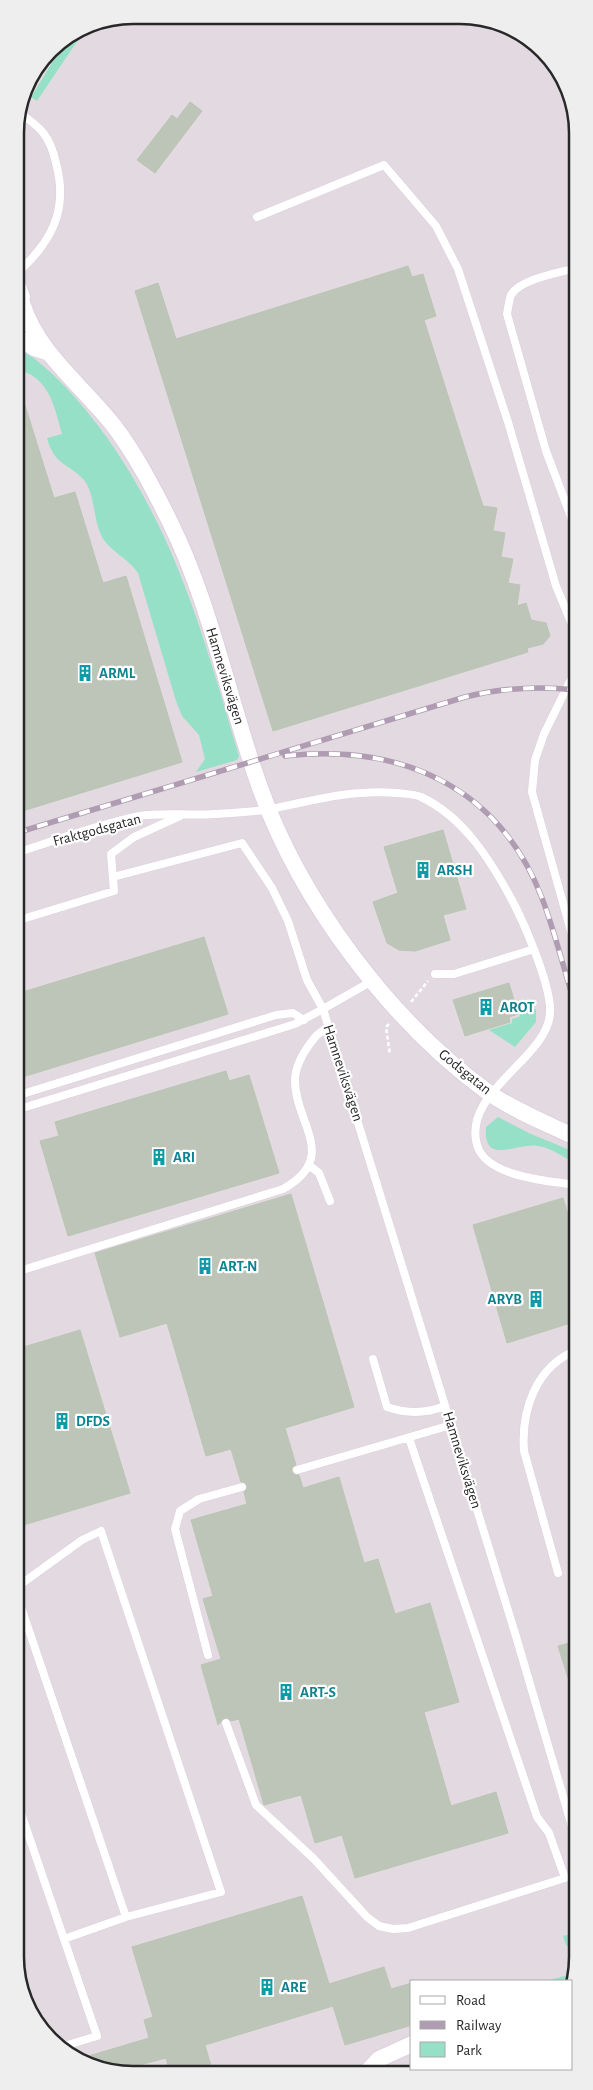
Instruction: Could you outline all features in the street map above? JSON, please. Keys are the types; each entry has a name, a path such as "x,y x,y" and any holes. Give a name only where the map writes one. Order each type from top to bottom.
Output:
{"street":[{"name":"Hamneviksvägen","path":"24,315 47,352 114,426 145,476 170,522 202,601 259,786 269,809 305,884 372,981"},
{"name":"Hamneviksvägen","path":"24,341 34,348 47,352"},
{"name":"Godsgatan","path":"372,981 401,1014 448,1060 491,1094 569,1134"},
{"path":"372,2066 379,2059 410,2045"}],"lane":[{"path":"24,267 46,240 62,201 60,175 52,144 43,131 25,117"},
{"path":"256,217 384,165 436,226 458,269 508,422 556,586 569,617"},
{"path":"569,270 529,281 519,287 512,294 507,314 546,451 569,512"},
{"path":"569,683 544,734 532,774 532,792 536,814 569,922"},
{"name":"Fraktgodsgatan","path":"24,851 140,816 211,815 269,809 365,791 418,796 441,808 458,823 488,858 525,925 534,949 550,1006 547,1027 491,1094 481,1109 476,1126 476,1142 481,1155 489,1163 503,1170 569,1183"},
{"path":"24,919 114,891 111,854 134,837 182,815"},
{"path":"24,1108 279,1030 304,1020 323,1009 307,980 288,921 272,888 242,843 113,877"},
{"path":"434,974 454,974 534,949"},
{"name":"Hamneviksvägen","path":"372,981 323,1009 569,1817"},
{"path":"24,1094 276,1015 293,1013 304,1020"},
{"path":"24,1270 283,1189 298,1181 310,1166 312,1143 294,1078 303,1053 317,1033 328,1027"},
{"path":"310,1166 319,1173 330,1201"},
{"path":"558,1573 524,1451 523,1432 526,1410 538,1382 553,1365 569,1355"},
{"path":"373,1359 387,1407 400,1412 428,1413 445,1406"},
{"path":"297,1470 451,1425"},
{"path":"226,1723 256,1806 314,1859 366,1917 379,1926 393,1929 420,1924 565,1878 549,1833 537,1817 409,1438"},
{"path":"208,1655 175,1529 180,1511 199,1499 242,1487"},
{"path":"24,1582 82,1540 101,1531 221,1892 126,1917 64,1939"},
{"path":"24,1616 126,1917"},
{"path":"24,1822 97,2036 68,2045"}],"path":[{"path":"390,1055 386,1027 401,1014 434,974"}],"shaded area":[{"path":"133,24 474,25 508,35 532,51 547,66 555,78 567,112 569,133 569,1964 566,1980 410,1980 410,2066 126,2066 112,2064 85,2055 72,2048 46,2024 32,1999 26,1978 24,1964 24,126 27,105 38,78 56,56 31,96 37,101 82,36 105,27"}],"green space":[{"path":"82,36 37,101 31,97 56,56 66,46"},
{"path":"24,351 54,376 88,412 132,477 153,515 187,592 201,632 239,756 237,760 196,772 205,759 199,735 182,716 176,701 138,573 104,541 98,528 88,486 78,474 58,459 50,447 47,438 62,434 53,403 43,385 36,378 24,372"},
{"path":"536,1009 536,1022 515,1047 489,1030 512,1023 512,1019 519,1017 521,1013"},
{"path":"498,1117 531,1134 569,1150 569,1160 538,1146 496,1150 490,1146 486,1127"},
{"path":"569,1934 569,1947 566,1945 563,1936"},
{"path":"567,1975 566,1980 550,1980"}],"building":[{"path":"190,102 202,111 155,173 137,160 172,115 177,119"},
{"path":"408,266 412,277 423,274 436,316 424,320 483,506 497,508 493,531 505,533 501,557 513,559 508,583 520,585 517,606 526,603 531,620 546,623 550,636 543,644 527,648 528,652 273,731 135,291 158,283 176,339"},
{"name":"ARML","path":"24,402 54,498 75,492 103,583 126,576 182,762 24,811"},
{"name":"ARSH","path":"443,830 466,909 443,915 450,940 415,951 399,950 387,943 373,902 398,893 384,847"},
{"path":"204,937 228,1014 24,1077 24,992"},
{"name":"AROT","path":"509,983 518,1014 509,1017 510,1022 465,1036 453,1000"},
{"name":"ARI","path":"226,1071 229,1081 249,1075 279,1173 68,1236 40,1141 59,1136 55,1122"},
{"path":"291,1194 354,1407 285,1428 296,1465 292,1468 292,1472 299,1475 303,1488 339,1477 364,1563 378,1559 395,1614 430,1603 459,1702 424,1712 451,1806 496,1792 508,1833 355,1878 342,1835 315,1843 301,1795 264,1805 239,1719 231,1721 225,1718 218,1725 201,1665 221,1659 203,1599 213,1596 191,1520 247,1504 244,1492 247,1486 241,1482 231,1449 206,1456 167,1323 120,1337 95,1253"},
{"path":"563,1198 569,1218 569,1324 507,1343 473,1225"},
{"name":"DFDS","path":"80,1330 130,1493 24,1525 24,1347"},
{"path":"569,1643 569,1681 558,1646"},
{"name":"ARE","path":"302,1896 329,1984 384,1967 391,1989 410,1984 410,2026 345,2045 333,2006 205,2045 211,2066 168,2066 166,2058 136,2066 112,2064 88,2056 149,2038 144,2020 153,2017 132,1947"}],"railway":[{"path":"24,831 465,697 520,689 569,690"},
{"path":"285,756 327,754 368,757 406,766 440,780 472,800 500,827 523,859 542,898 569,984"}],"place":[{"name":"ARML","path":"85,673"},
{"name":"ARSH","path":"423,870"},
{"name":"AROT","path":"486,1007"},
{"name":"ARI","path":"159,1157"},
{"name":"ART-N","path":"205,1266"},
{"name":"ARYB","path":"536,1299"},
{"name":"DFDS","path":"62,1421"},
{"name":"ART-S","path":"286,1692"},
{"name":"ARE","path":"267,1987"}]}
